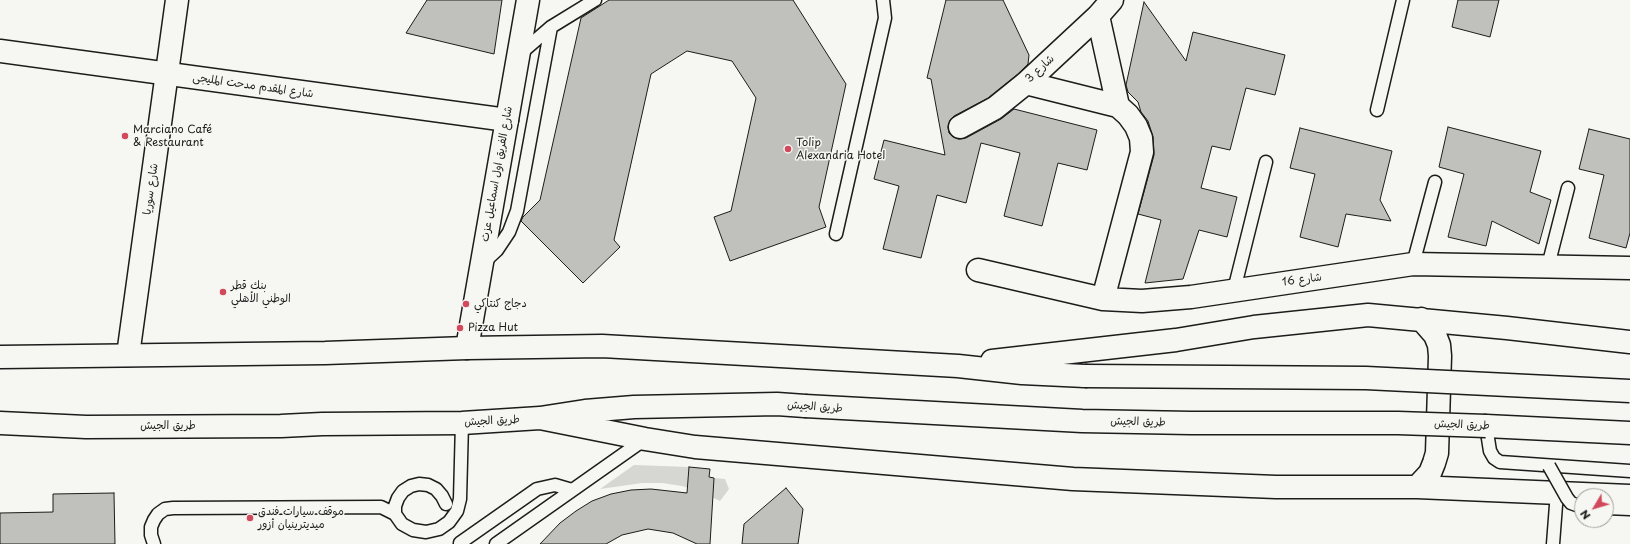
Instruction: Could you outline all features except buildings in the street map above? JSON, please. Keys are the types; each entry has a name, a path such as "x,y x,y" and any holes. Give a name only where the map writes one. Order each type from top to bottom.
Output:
{"main road":[{"name":"شارع سوريا","path":"128,355 177,0"},
{"name":"شارع الفريق اول اسماعيل عزت","path":"467,348 528,0"},
{"name":"شارع 3","path":"960,127 995,108 1026,83 1105,8"},
{"path":"1105,8 1118,106"},
{"name":"شارع المقدم مدحت المليجى","path":"0,51 507,120"},
{"path":"1026,83 1118,106 1128,115 1136,126 1141,138 1142,152 1103,299"},
{"name":"شارع 16","path":"978,270 1103,299 1142,301 1191,297 1413,264 1630,268"},
{"path":"958,366 1078,350 1176,340 1254,327 1368,315 1630,342"},
{"path":"1417,487 1430,473 1436,453 1440,356 1439,345 1435,335 1421,320"},
{"path":"0,357 325,353 467,348 602,346 958,366 1022,373 1085,376 1366,378 1630,391"},
{"name":"طريق الجيش","path":"0,423 86,427 462,423 540,418 585,411 634,407 777,404 1082,421 1199,424 1398,423 1630,433"},
{"path":"540,418 645,439 695,447 1073,479 1276,487 1417,487 1630,496"}],"lane":[{"path":"517,57 533,41 595,0"},
{"path":"836,234 884,18 883,0"},
{"path":"1377,110 1403,0"},
{"path":"481,265 497,250 509,232 518,211 551,28"},
{"path":"1234,290 1266,162"},
{"path":"1413,264 1435,182"},
{"path":"1548,266 1568,188"},
{"path":"154,544 151,535 151,527 154,520 158,514 165,509 173,508 381,507 395,514 402,524 413,530 426,532 439,529 450,522 457,511 460,499 462,423"},
{"path":"1486,426 1490,451 1496,460 1507,463 1630,471"},
{"path":"496,544 645,439"},
{"path":"1548,466 1566,498 1574,504"},
{"path":"395,514 395,506 398,498 411,486 420,484 428,485 436,489 446,504"},
{"path":"460,543 537,489 555,485 572,490"},
{"path":"1552,544 1557,492"},
{"path":"1614,508 1630,509"}],"shaded area":[{"path":"634,465 689,467 688,481 713,483 714,478 725,479 729,489 720,501 701,492 682,486 662,483 642,483 600,489"}],"place":[{"name":"Marciano Café & Restaurant","path":"125,136"},
{"name":"Tolip Alexandria Hotel","path":"788,149"},
{"name":"بنك قطر الوطني الأهلي","path":"223,292"},
{"name":"دجاج كنتاكي","path":"466,304"},
{"name":"Pizza Hut","path":"460,328"},
{"name":"موقف سيارات فندق ميديترينيان أزور","path":"250,518"}]}
